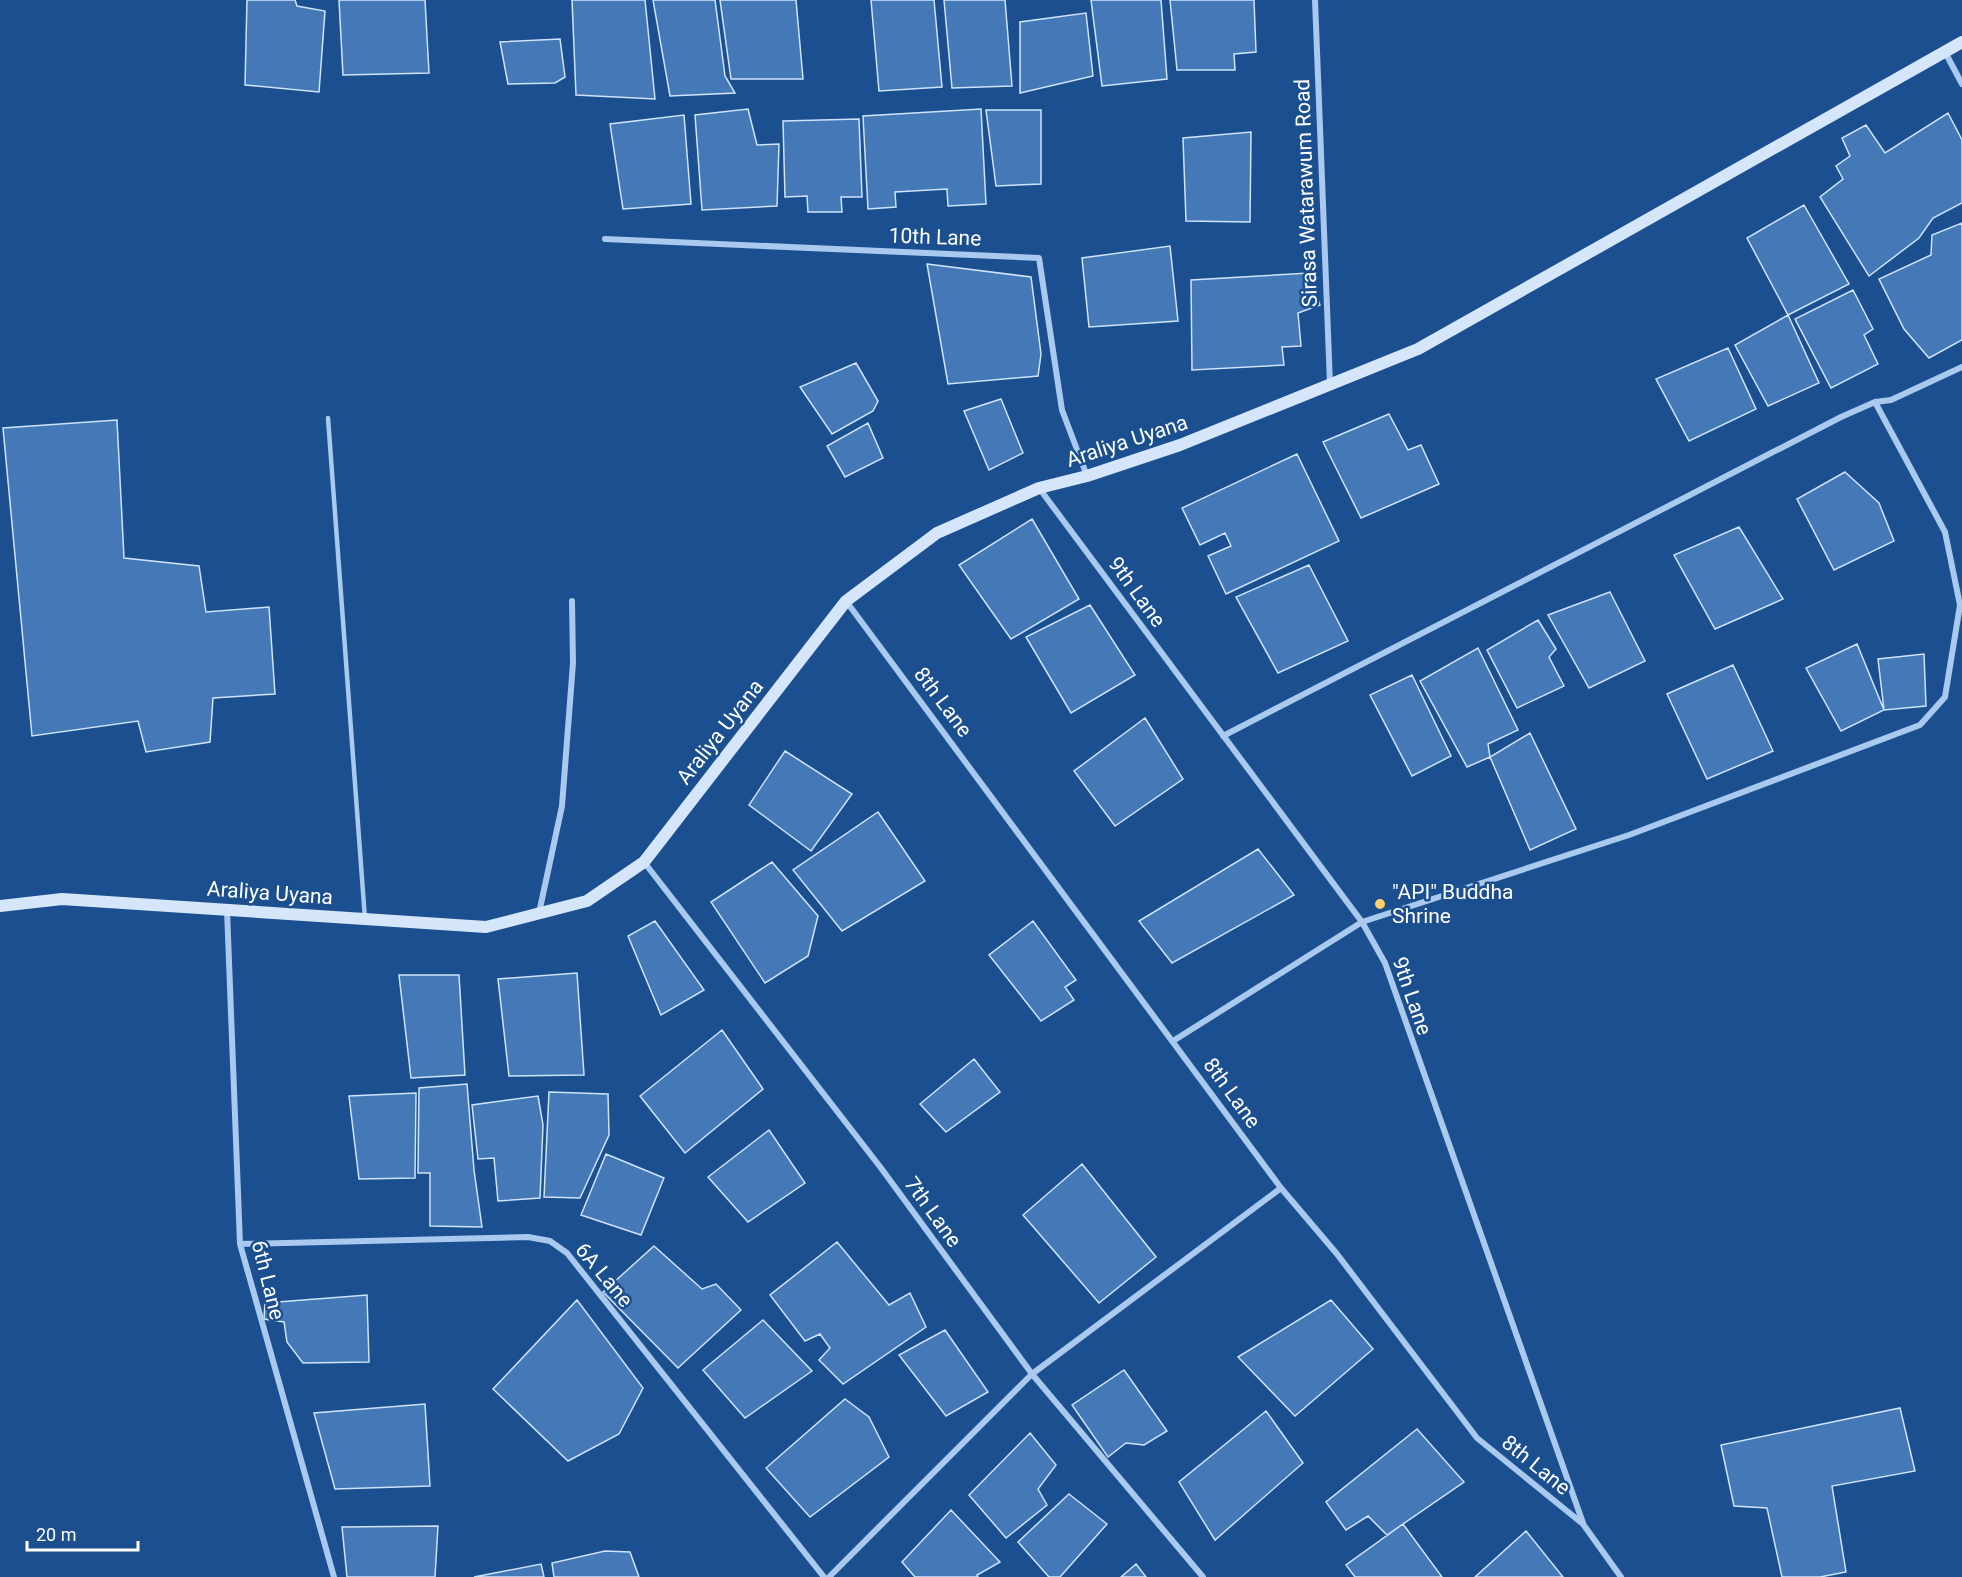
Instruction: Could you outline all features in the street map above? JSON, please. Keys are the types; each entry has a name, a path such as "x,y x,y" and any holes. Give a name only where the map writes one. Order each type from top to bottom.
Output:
{"street":[{"name":"Sirasa Watarawum Road","path":"1315,0 1330,385"},
{"name":"Araliya Uyana","path":"0,906 62,899 486,927 586,901 644,862 846,601 937,533 1039,488 1087,476 1180,445 1418,349 1962,42"},
{"path":"1945,52 1962,84"},
{"name":"10th Lane","path":"605,239 1039,258 1062,410 1087,476"},
{"path":"1223,736 1841,417 1875,402 1891,400 1962,367"},
{"path":"1173,1041 1362,922 1629,835 1920,725 1945,697 1960,605 1946,532 1875,402"},
{"name":"9th Lane","path":"1039,488 1362,922 1385,963 1583,1524"},
{"path":"539,915 562,806 573,663 572,601"},
{"name":"8th Lane","path":"846,601 1281,1188 1337,1254 1477,1438 1583,1524 1621,1577"},
{"name":"7th Lane","path":"644,862 881,1168 1032,1374 1203,1577"},
{"name":"6th Lane","path":"227,909 240,1244 334,1577"},
{"path":"829,1577 1032,1374 1281,1188"},
{"name":"6A Lane","path":"240,1244 450,1237 528,1237 550,1241 567,1253 824,1577"}],"lane":[{"path":"328,418 365,919"}],"building":[{"path":"247,0 295,0 297,6 325,11 319,92 245,85"},
{"path":"339,0 425,0 429,73 343,75"},
{"path":"572,0 645,0 655,99 576,95"},
{"path":"653,0 715,0 725,76 735,93 670,96"},
{"path":"720,0 796,0 803,79 731,79"},
{"path":"871,0 934,0 942,87 879,91"},
{"path":"944,0 1005,0 1012,86 952,88"},
{"path":"1091,0 1161,0 1167,79 1102,86"},
{"path":"1170,0 1254,0 1256,52 1234,54 1235,70 1177,70"},
{"path":"1086,13 1093,76 1020,93 1020,22"},
{"path":"560,39 565,77 555,83 508,84 500,42"},
{"path":"748,109 757,145 779,144 777,206 702,210 695,115"},
{"path":"981,109 986,204 948,206 947,189 895,192 896,207 868,209 863,116"},
{"path":"986,110 1041,110 1041,184 996,186"},
{"path":"1948,113 1962,140 1962,203 1933,218 1919,238 1869,276 1820,197 1843,179 1836,166 1850,156 1842,138 1866,125 1885,153"},
{"path":"684,115 691,204 623,209 610,124"},
{"path":"859,119 862,197 841,197 842,212 808,212 807,196 785,197 783,121"},
{"path":"1251,132 1250,222 1186,221 1183,138"},
{"path":"1804,205 1849,284 1788,315 1747,238"},
{"path":"1962,223 1962,340 1929,358 1904,329 1879,279 1931,255 1932,235"},
{"path":"1170,246 1178,321 1089,327 1082,258"},
{"path":"927,264 1031,277 1041,354 1038,376 948,384"},
{"path":"1309,273 1320,305 1298,313 1301,346 1282,347 1284,365 1192,370 1191,280"},
{"path":"1853,290 1873,329 1864,335 1878,364 1831,388 1795,319"},
{"path":"1788,315 1819,383 1768,406 1735,345"},
{"path":"1728,348 1756,409 1689,441 1656,379"},
{"path":"856,363 878,401 873,411 832,434 800,387"},
{"path":"1001,399 1023,453 989,470 964,411"},
{"path":"1389,414 1408,450 1421,445 1439,484 1361,518 1323,442"},
{"path":"117,420 124,558 199,566 206,612 269,607 275,694 213,698 210,742 146,752 138,721 32,736 3,428"},
{"path":"868,423 883,458 845,477 827,446"},
{"path":"1297,454 1339,541 1226,594 1208,556 1231,546 1225,533 1200,545 1182,508"},
{"path":"1845,472 1879,503 1894,541 1834,570 1797,499"},
{"path":"1032,519 1079,599 1011,639 959,565"},
{"path":"1739,527 1783,599 1715,629 1674,555"},
{"path":"1309,565 1348,641 1278,673 1236,597"},
{"path":"1610,592 1645,661 1589,688 1548,615"},
{"path":"1090,605 1135,675 1071,713 1026,637"},
{"path":"1538,620 1556,649 1549,657 1564,686 1517,708 1487,650"},
{"path":"1857,644 1884,710 1841,731 1806,668"},
{"path":"1478,648 1518,730 1488,744 1490,757 1467,767 1420,681"},
{"path":"1924,654 1926,706 1884,710 1878,659"},
{"path":"1733,665 1773,751 1707,779 1667,694"},
{"path":"1412,675 1451,756 1412,776 1370,695"},
{"path":"1145,718 1183,779 1115,826 1074,771"},
{"path":"1530,733 1576,829 1530,850 1490,757"},
{"path":"785,751 852,794 811,851 749,805"},
{"path":"878,812 925,881 842,931 793,870"},
{"path":"1258,849 1294,895 1172,963 1139,921"},
{"path":"772,862 818,916 808,956 765,983 711,902"},
{"path":"655,921 704,990 661,1015 628,936"},
{"path":"1033,921 1076,980 1065,987 1074,1000 1041,1021 989,955"},
{"path":"577,973 584,1075 509,1076 498,979"},
{"path":"399,975 459,975 465,1075 411,1078"},
{"path":"722,1030 763,1089 685,1153 640,1096"},
{"path":"974,1059 1000,1092 946,1132 920,1104"},
{"path":"467,1084 474,1170 482,1227 430,1226 430,1173 418,1173 419,1088"},
{"path":"549,1092 608,1094 609,1135 580,1198 544,1197"},
{"path":"416,1093 415,1178 359,1179 349,1096"},
{"path":"538,1096 543,1125 540,1198 498,1201 494,1158 478,1159 472,1105"},
{"path":"769,1130 805,1183 748,1222 708,1177"},
{"path":"606,1154 664,1178 641,1235 581,1215"},
{"path":"1082,1164 1156,1257 1099,1303 1023,1215"},
{"path":"837,1242 889,1305 910,1293 926,1327 843,1384 819,1360 830,1348 820,1334 805,1341 770,1295"},
{"path":"654,1246 702,1289 716,1284 741,1310 678,1368 603,1292"},
{"path":"367,1295 369,1362 303,1363 287,1342 284,1322 264,1319 265,1303"},
{"path":"577,1300 643,1388 619,1434 568,1461 493,1389"},
{"path":"1331,1300 1373,1349 1295,1416 1238,1357"},
{"path":"763,1320 812,1371 745,1418 703,1370"},
{"path":"945,1330 988,1392 946,1416 899,1355"},
{"path":"1124,1370 1167,1431 1144,1445 1126,1443 1108,1457 1072,1405"},
{"path":"845,1399 869,1417 889,1457 810,1517 766,1468"},
{"path":"425,1404 430,1486 335,1489 314,1413"},
{"path":"1900,1408 1915,1471 1832,1486 1846,1572 1820,1577 1782,1577 1767,1508 1734,1506 1721,1445"},
{"path":"1266,1411 1303,1463 1215,1540 1179,1482"},
{"path":"1417,1429 1464,1482 1387,1535 1368,1516 1346,1530 1326,1502"},
{"path":"1030,1433 1056,1465 1038,1489 1047,1505 1006,1538 969,1495"},
{"path":"1069,1494 1107,1524 1060,1577 1049,1577 1018,1542"},
{"path":"951,1510 1000,1562 977,1575 978,1577 915,1577 902,1562"},
{"path":"1403,1524 1442,1577 1355,1577 1346,1565"},
{"path":"438,1526 435,1577 347,1577 342,1527"},
{"path":"1526,1531 1563,1577 1475,1577"},
{"path":"605,1551 630,1552 639,1577 554,1577 552,1563"},
{"path":"541,1564 544,1577 474,1577"},
{"path":"1136,1564 1146,1577 1121,1577"}],"place":[{"name":"\"API\" Buddha Shrine","path":"1380,904"}]}
